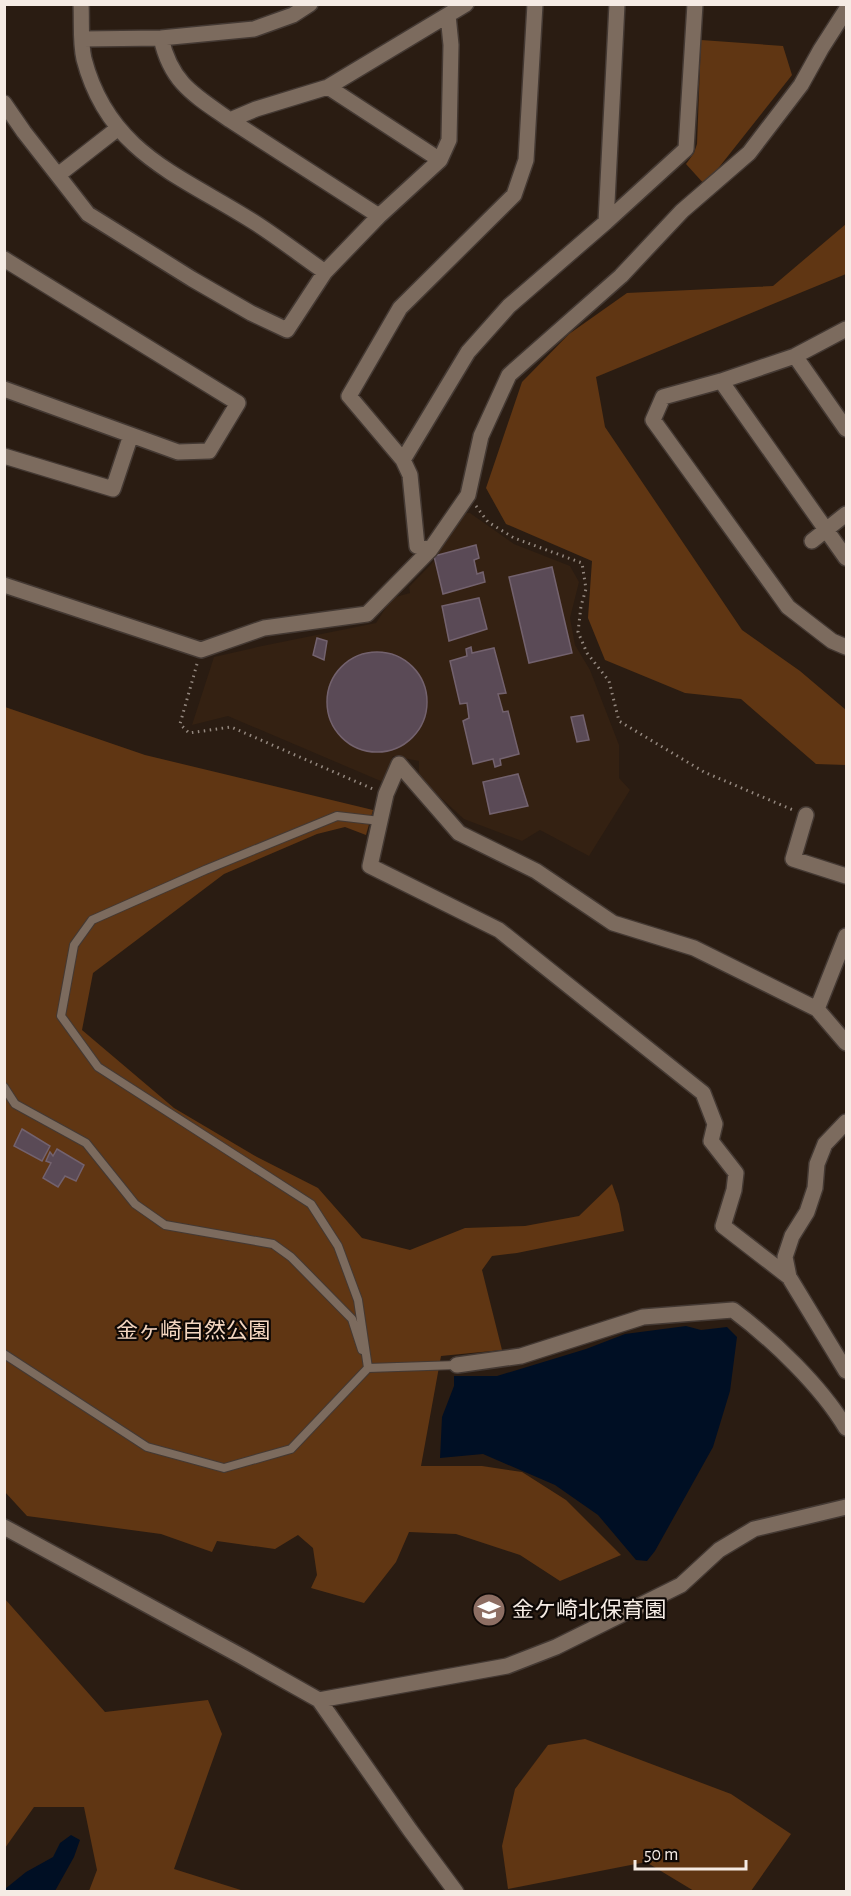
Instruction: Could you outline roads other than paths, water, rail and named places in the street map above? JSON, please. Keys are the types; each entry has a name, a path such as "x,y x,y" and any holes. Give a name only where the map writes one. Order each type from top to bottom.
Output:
{"street":[{"path":"81,4 83,56 87,70 100,101 117,129 158,166 257,224 325,272"},
{"path":"83,39 160,38 254,29 293,15 310,4"},
{"path":"230,120 256,109 328,87 466,4"},
{"path":"430,550 417,546 410,476 403,460 349,396 400,308 514,195 526,160 535,4"},
{"path":"606,222 617,4"},
{"path":"403,460 468,352 509,306 686,149 695,4"},
{"path":"4,585 201,650 264,628 367,614 430,550 468,495 481,436 509,375 621,276 681,211 749,153 801,85 846,10"},
{"path":"4,103 88,214 192,279 251,313 287,330 325,272 379,216 440,160 449,140 451,45 448,15"},
{"path":"160,38 165,56 181,84 230,120 379,216"},
{"path":"328,87 440,160"},
{"path":"58,175 117,129"},
{"path":"4,259 238,403 209,451 178,453 4,389"},
{"path":"846,329 795,356 721,381 663,397 653,420 788,607 831,641 846,647"},
{"path":"795,356 846,429"},
{"path":"721,381 846,558"},
{"path":"4,456 112,489 131,435"},
{"path":"812,541 846,514"},
{"path":"789,1277 723,1226 734,1191 736,1173 711,1141 715,1124 703,1093 499,930 370,867 386,794 399,764 459,833 536,871 613,923 694,948 817,1009 846,1043"},
{"path":"806,815 793,859 846,876"},
{"path":"817,1009 846,936"},
{"path":"846,1122 825,1144 817,1164 813,1196 807,1212 792,1236 785,1257 789,1277 846,1371"},
{"path":"457,1365 521,1356 643,1317 733,1310 762,1332 833,1407 846,1428"},
{"path":"319,1700 507,1666 556,1647 681,1585 719,1550 754,1529 846,1507"},
{"path":"4,1527 319,1700 456,1892"}],"lane":[{"path":"368,1368 358,1300 338,1246 311,1204 98,1067 62,1016 74,945 92,920 337,816 380,821"},
{"path":"4,1087 15,1104 86,1143 135,1204 165,1226 273,1244 291,1257 352,1319 368,1368"},
{"path":"4,1354 147,1447 224,1468 291,1449 368,1368 457,1365"}],"water":[{"path":"686,1326 701,1330 727,1327 737,1337 730,1391 713,1447 655,1551 647,1561 636,1560 598,1515 555,1485 483,1454 440,1458 442,1417 454,1386 454,1376 497,1376 586,1349 625,1334"},
{"path":"71,1835 80,1840 74,1857 55,1891 5,1891 26,1872 53,1857 60,1843"}],"place":[{"name":"金ケ崎北保育園","path":"489,1610"}],"park label":[{"name":"金ヶ崎自然公園","path":"193,1331"}]}
